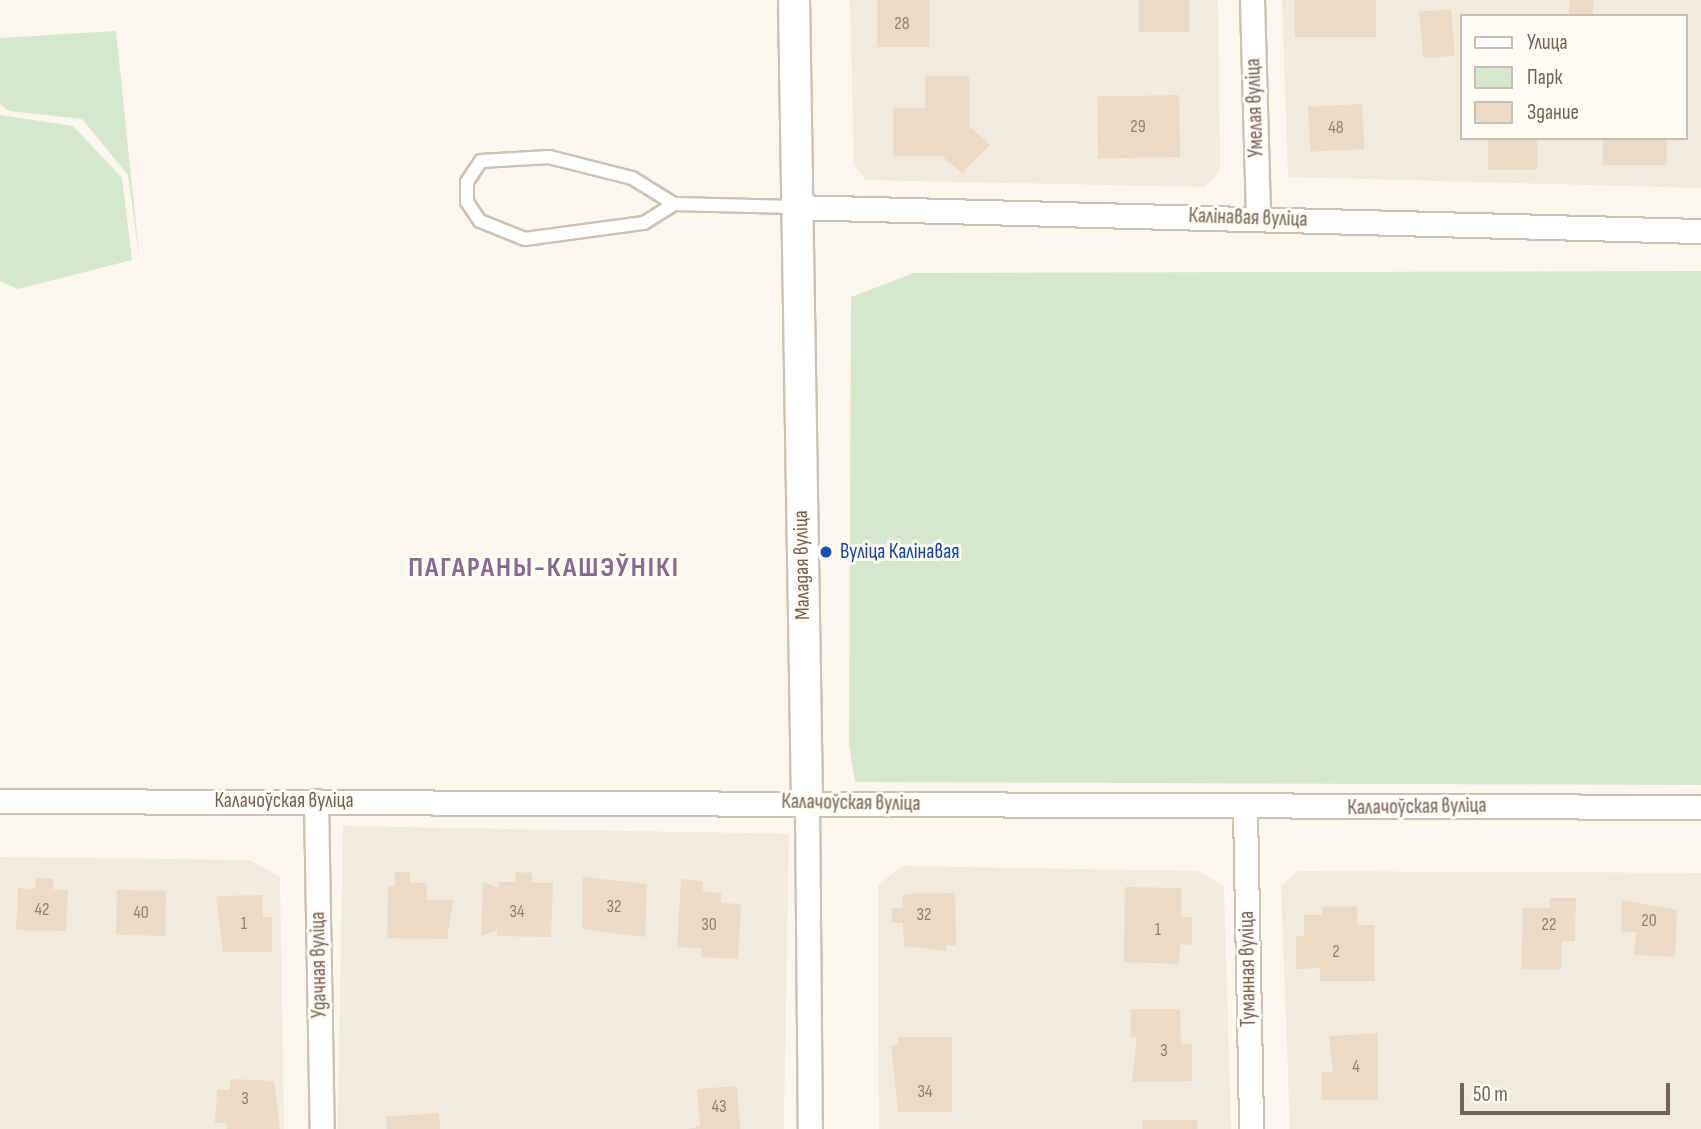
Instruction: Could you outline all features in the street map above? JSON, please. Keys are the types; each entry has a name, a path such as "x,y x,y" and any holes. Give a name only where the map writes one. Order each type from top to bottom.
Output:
{"street":[{"name":"Маладая вуліца","path":"794,0 794,207 807,802 810,1129"},
{"name":"Умелая вуліца","path":"1252,0 1258,216"},
{"name":"Калінавая вуліца","path":"794,207 1258,216 1409,228 1701,231"},
{"name":"Удачная вуліца","path":"316,800 323,1129"},
{"name":"Калачоўская вуліца","path":"0,801 807,802 1245,810 1701,807"},
{"name":"Туманная вуліца","path":"1245,810 1251,1129"}],"lane":[{"path":"674,204 644,223 525,239 480,221 467,202 467,182 481,161 549,157 632,178 674,204 794,207"}],"shaded area":[{"path":"850,0 1218,0 1220,171 1205,187 866,180 854,165"},
{"path":"1282,0 1701,0 1701,188 1288,177"},
{"path":"343,826 789,834 784,1129 338,1129"},
{"path":"0,857 250,860 280,877 284,1129 0,1129"},
{"path":"902,866 1199,871 1224,887 1231,1129 879,1129 878,885"},
{"path":"1298,871 1701,873 1701,1129 1290,1129 1281,885"}],"green space":[{"path":"116,31 140,263 128,175 82,119 9,111 0,104 0,38"},
{"path":"0,115 73,126 122,178 132,260 18,289 0,281"},
{"path":"1701,271 1701,785 855,782 849,745 851,297 914,273"}],"building":[{"path":"877,0 929,0 929,47 877,47"},
{"path":"1139,0 1189,0 1189,32 1139,32"},
{"path":"1295,0 1376,0 1376,37 1295,37"},
{"path":"1569,0 1593,0 1593,14 1569,14"},
{"path":"1451,9 1455,56 1423,59 1419,12"},
{"path":"925,76 969,76 969,126 990,145 962,173 942,156 893,156 893,108 925,108"},
{"path":"1179,95 1180,157 1098,158 1097,96"},
{"path":"1362,104 1364,149 1310,152 1308,107"},
{"path":"1488,140 1537,140 1537,170 1488,170"},
{"path":"1603,140 1667,140 1667,165 1603,165"},
{"path":"395,872 410,872 410,883 427,883 427,900 453,900 447,939 387,938 388,886 395,887"},
{"path":"516,872 532,873 532,883 553,883 551,937 497,936 497,930 481,936 483,882 499,888 499,882 515,882"},
{"path":"583,877 647,884 645,937 582,929"},
{"path":"36,878 53,879 53,889 68,890 66,931 16,930 18,888 35,889"},
{"path":"681,879 703,881 703,892 721,893 721,903 741,904 738,959 701,957 702,948 677,947"},
{"path":"1125,887 1181,888 1181,917 1192,917 1192,945 1180,944 1179,964 1124,962"},
{"path":"117,890 166,891 165,936 116,935"},
{"path":"955,893 956,945 946,945 946,951 904,946 903,923 892,923 892,908 903,908 903,894"},
{"path":"263,895 263,917 272,917 272,952 223,952 216,896"},
{"path":"1550,898 1576,898 1575,941 1562,941 1561,970 1521,969 1523,908 1550,908"},
{"path":"1622,900 1677,910 1675,957 1634,955 1636,932 1621,932"},
{"path":"1357,906 1357,925 1375,925 1375,981 1320,981 1320,968 1296,969 1296,936 1304,936 1304,915 1322,915 1322,907"},
{"path":"1131,1009 1180,1009 1181,1044 1192,1044 1192,1081 1132,1082 1137,1037 1131,1037"},
{"path":"1378,1033 1378,1100 1321,1100 1321,1072 1333,1072 1329,1036"},
{"path":"898,1037 952,1037 952,1112 898,1112 891,1045 898,1045"},
{"path":"230,1079 274,1081 280,1129 227,1129 227,1123 215,1123 217,1090 230,1090"},
{"path":"737,1086 740,1129 688,1129 700,1126 697,1089"},
{"path":"439,1113 440,1129 387,1129 386,1117"},
{"path":"1143,1120 1197,1120 1197,1129 1143,1129"}],"place":[{"name":"Вуліца Калінавая","path":"826,552"}],"district":[{"name":"ПАГАРАНЫ-КАШЭЎНІКІ","path":"544,568"}]}
